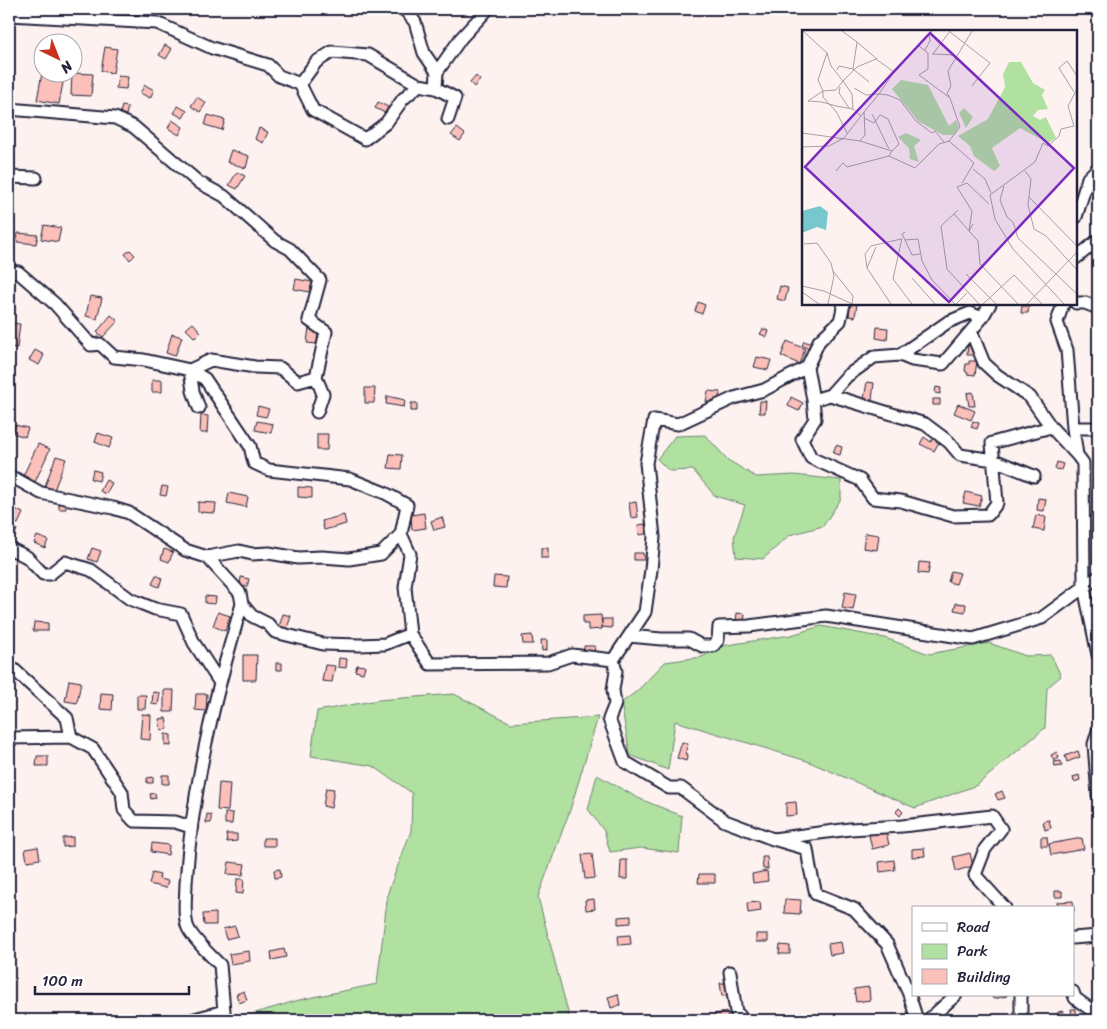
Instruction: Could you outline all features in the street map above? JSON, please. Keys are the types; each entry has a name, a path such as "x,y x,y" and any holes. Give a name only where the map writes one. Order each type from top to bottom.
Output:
{"street":[{"path":"404,9 415,22 424,53 437,72"},
{"path":"436,88 437,72 461,38 488,9"},
{"path":"9,14 157,23 212,48 268,65 279,76 300,84 313,110 365,139 386,124 403,99 419,84"},
{"path":"300,84 316,62 332,52 368,55 419,84 436,88 455,98 448,119"},
{"path":"9,109 115,118 134,127 198,182 224,196 275,241 290,249 320,280 308,320 326,332 316,377 323,394 317,412"},
{"path":"1077,214 1088,178 1098,168"},
{"path":"9,178 36,178"},
{"path":"1077,257 1098,240"},
{"path":"9,271 18,272 48,298 91,345 100,344 114,357 144,360 190,370 205,378 250,446 254,463 269,470 350,479 385,493 407,505 401,534 381,554 349,559 298,558 269,553 252,554 239,551 207,557 185,550 129,513 40,493 9,477"},
{"path":"1077,303 1085,303 1098,308"},
{"path":"844,305 840,321 819,341 807,367 814,400 815,419 802,439 811,458 860,480 873,498 901,501 953,516 988,515 997,503 992,443 1051,426"},
{"path":"814,400 830,395 848,376 874,357 900,355 912,360 943,364 982,318 989,305"},
{"path":"1062,305 1058,322 1067,350 1077,455"},
{"path":"900,355 948,322 970,313 982,318"},
{"path":"971,331 984,363 997,375 1030,397 1051,426 1083,463 1084,587 1098,655"},
{"path":"190,370 212,360 255,367 280,368 298,382 316,377"},
{"path":"807,367 764,390 734,398 678,424 654,420 646,463 654,537 651,570 644,612 613,660 616,671 613,690 615,704 609,719 625,762 669,788 682,788 725,821 773,839 808,849 816,894 854,909 887,944 909,994 917,1020"},
{"path":"190,370 193,391 199,408"},
{"path":"830,395 925,424 949,442 960,455 994,460 1034,476"},
{"path":"1073,428 1098,428"},
{"path":"401,534 410,554 405,587 410,634 430,664 548,663 572,655 613,660"},
{"path":"9,548 27,557 42,574 50,574 65,562 91,570 130,598 155,609 181,614 194,644 220,684"},
{"path":"191,1020 224,1011 220,965 187,927 185,903 191,827 204,745 242,604 240,593 207,557"},
{"path":"629,636 689,640 702,646 713,646 718,640 719,628 826,616 973,639 1042,618 1098,577"},
{"path":"242,604 252,616 268,624 275,632 323,644 385,644 410,634"},
{"path":"9,665 67,718 70,737"},
{"path":"1098,731 1096,742 1098,795"},
{"path":"9,738 70,737 93,748 122,792 124,810 134,821 175,822 191,827"},
{"path":"773,839 850,829 902,826 992,816 1001,829 985,849 975,876 1003,906"},
{"path":"1074,938 1098,936"},
{"path":"730,972 736,1012 740,1016 738,1020"},
{"path":"1074,995 1075,998 1098,1015"},
{"path":"928,1020 955,996"},
{"path":"1021,996 1021,1020"}],"green space":[{"path":"705,435 728,460 756,477 794,475 841,480 841,499 823,526 790,535 763,559 736,557 734,537 745,505 715,496 693,470 669,471 657,459 675,436"},
{"path":"821,626 885,638 929,654 989,643 1026,656 1051,655 1061,676 1047,688 1045,728 977,785 915,808 807,761 675,721 668,770 630,755 621,703 637,691 665,662 702,657 721,646 791,635"},
{"path":"454,694 511,723 598,717 570,810 538,897 570,1020 232,1020 299,1000 377,984 388,892 411,831 412,793 373,766 311,756 317,711 378,700"},
{"path":"597,775 638,798 682,816 679,853 641,848 610,852 604,831 588,809"}],"building":[{"path":"111,9 132,9 132,15 111,16"},
{"path":"165,45 172,49 166,59 159,55"},
{"path":"105,47 117,49 113,73 101,71"},
{"path":"82,73 93,74 91,96 71,95 72,82 82,82"},
{"path":"118,76 128,77 126,89 116,88"},
{"path":"476,76 480,80 474,87 470,83"},
{"path":"40,82 63,82 59,104 37,100"},
{"path":"145,85 154,90 150,98 140,93"},
{"path":"197,97 206,103 200,112 191,106"},
{"path":"378,102 388,107 385,113 375,108"},
{"path":"122,106 128,107 126,115 120,113"},
{"path":"178,106 187,111 183,118 174,113"},
{"path":"208,115 225,120 222,130 205,125"},
{"path":"172,120 183,127 179,135 168,128"},
{"path":"259,128 268,132 263,143 255,139"},
{"path":"457,128 465,134 460,141 451,135"},
{"path":"231,150 249,156 246,168 227,162"},
{"path":"237,172 245,176 237,189 229,185"},
{"path":"44,225 61,228 58,242 41,239"},
{"path":"18,233 38,235 36,244 17,242"},
{"path":"130,250 135,255 130,260 125,254"},
{"path":"296,279 312,282 310,292 294,289"},
{"path":"780,286 788,288 785,301 777,299"},
{"path":"90,296 102,298 97,319 86,316"},
{"path":"698,302 705,305 702,314 695,311"},
{"path":"850,305 857,305 855,317 849,316"},
{"path":"1022,306 1029,306 1028,313 1021,313"},
{"path":"111,315 118,321 103,337 97,332"},
{"path":"10,323 20,324 17,348 9,347"},
{"path":"193,323 201,332 195,338 186,329"},
{"path":"309,327 318,328 317,344 307,343"},
{"path":"877,327 888,328 887,340 876,338"},
{"path":"763,329 769,331 767,337 760,334"},
{"path":"172,334 182,337 175,356 166,353"},
{"path":"787,341 805,349 799,364 781,356"},
{"path":"804,341 812,344 810,349 802,346"},
{"path":"968,344 975,345 974,355 967,355"},
{"path":"35,350 44,355 39,365 29,360"},
{"path":"757,357 771,360 768,370 754,367"},
{"path":"969,361 977,361 975,375 967,374 965,371 966,364 969,364"},
{"path":"152,380 162,380 162,392 152,392"},
{"path":"867,382 874,383 872,400 864,399"},
{"path":"936,387 941,388 940,394 935,393"},
{"path":"365,388 375,388 374,403 365,403"},
{"path":"708,391 720,392 718,403 706,402"},
{"path":"973,392 975,406 969,406 967,393"},
{"path":"387,396 405,400 404,407 386,404"},
{"path":"791,397 803,403 799,411 788,406"},
{"path":"933,399 940,399 940,405 933,405"},
{"path":"760,401 766,401 765,413 759,413"},
{"path":"411,403 417,403 417,411 411,411"},
{"path":"958,404 975,411 971,420 954,413"},
{"path":"258,406 269,409 266,417 256,415"},
{"path":"201,415 208,416 207,433 200,433"},
{"path":"257,421 273,424 271,433 255,430"},
{"path":"973,421 979,423 977,429 971,427"},
{"path":"15,425 28,428 25,437 13,433"},
{"path":"98,433 113,438 109,448 95,442"},
{"path":"317,434 328,434 327,450 317,450"},
{"path":"924,437 931,442 933,438 939,442 934,451 920,444"},
{"path":"38,444 50,449 35,482 23,476"},
{"path":"836,445 842,447 840,455 833,453"},
{"path":"390,454 402,455 401,469 388,468"},
{"path":"56,456 66,459 54,490 45,486"},
{"path":"1057,462 1063,464 1061,470 1055,469"},
{"path":"93,470 101,472 99,481 91,479"},
{"path":"106,480 112,483 106,494 100,491"},
{"path":"162,486 168,487 166,496 160,495"},
{"path":"298,487 312,488 312,498 298,497"},
{"path":"966,492 982,496 979,506 963,503"},
{"path":"229,493 248,497 246,507 227,503"},
{"path":"1038,498 1046,499 1044,511 1037,510"},
{"path":"198,502 216,503 215,513 198,512"},
{"path":"636,502 638,517 631,518 629,503"},
{"path":"59,503 66,503 66,509 59,509"},
{"path":"15,509 23,513 18,524 10,521"},
{"path":"424,513 426,528 412,530 411,515"},
{"path":"344,515 346,524 324,530 322,521"},
{"path":"1036,515 1046,517 1044,531 1033,529"},
{"path":"442,517 445,527 434,530 431,521"},
{"path":"645,524 646,534 639,535 638,525"},
{"path":"9,526 17,529 14,538 9,536"},
{"path":"865,533 879,535 877,550 863,548"},
{"path":"37,536 48,540 45,548 34,543"},
{"path":"92,548 101,551 97,562 88,559"},
{"path":"541,548 548,548 548,558 541,558"},
{"path":"164,549 173,552 169,562 161,559"},
{"path":"634,553 643,553 644,560 634,560"},
{"path":"919,562 930,563 928,574 918,573"},
{"path":"951,571 960,573 956,584 948,582"},
{"path":"156,575 162,578 159,587 152,584"},
{"path":"494,576 507,577 506,588 493,587"},
{"path":"241,577 249,579 247,587 240,586"},
{"path":"845,592 856,594 853,610 842,608"},
{"path":"205,596 216,597 215,604 205,603"},
{"path":"956,603 966,604 965,612 954,610"},
{"path":"218,612 230,616 225,631 213,626"},
{"path":"737,613 745,614 744,621 736,621"},
{"path":"283,614 291,616 286,632 278,630"},
{"path":"601,615 602,629 588,630 588,624 583,624 583,616"},
{"path":"602,619 612,619 612,628 602,627"},
{"path":"34,622 48,623 48,631 33,631"},
{"path":"532,635 533,644 523,644 522,636"},
{"path":"541,640 547,640 547,650 542,651"},
{"path":"584,646 595,646 594,654 584,654"},
{"path":"243,655 257,655 256,680 243,680"},
{"path":"339,658 347,659 346,668 338,667"},
{"path":"276,663 282,663 282,670 276,670"},
{"path":"325,665 335,666 332,682 322,681"},
{"path":"357,665 365,666 363,673 355,671"},
{"path":"69,680 81,682 77,703 65,701"},
{"path":"164,690 174,690 173,712 164,712"},
{"path":"153,692 160,693 158,705 152,704"},
{"path":"101,693 113,694 112,710 100,709"},
{"path":"196,694 207,694 206,711 195,710"},
{"path":"137,695 146,695 145,709 137,709"},
{"path":"142,714 151,715 150,740 140,739"},
{"path":"166,718 168,729 161,730 159,719"},
{"path":"165,734 171,735 171,746 165,745"},
{"path":"682,742 688,744 685,754 688,754 686,761 677,758"},
{"path":"1078,751 1080,757 1067,762 1065,756"},
{"path":"1057,752 1059,758 1054,761 1051,755"},
{"path":"37,756 48,756 48,766 36,766"},
{"path":"1061,761 1062,766 1055,767 1054,762"},
{"path":"162,775 169,775 169,784 162,784"},
{"path":"1079,775 1080,780 1074,782 1073,777"},
{"path":"153,777 153,783 147,783 147,778"},
{"path":"219,783 230,784 228,811 217,810"},
{"path":"326,788 334,789 331,808 323,806"},
{"path":"1002,791 1005,798 998,800 995,794"},
{"path":"155,793 156,798 151,799 150,794"},
{"path":"796,802 797,815 786,816 786,803"},
{"path":"899,808 903,812 900,816 896,812"},
{"path":"225,813 233,813 232,824 225,824"},
{"path":"207,814 211,815 211,823 206,823"},
{"path":"1049,820 1051,828 1045,830 1043,821"},
{"path":"886,831 889,845 872,849 869,835"},
{"path":"226,834 237,834 237,841 227,842"},
{"path":"73,837 73,846 63,847 63,838"},
{"path":"1041,837 1047,837 1048,846 1041,846"},
{"path":"263,838 275,838 275,846 263,846"},
{"path":"1082,838 1084,849 1051,855 1049,844"},
{"path":"152,843 169,845 168,855 151,852"},
{"path":"38,847 40,859 27,861 25,849"},
{"path":"924,848 925,856 912,857 912,849"},
{"path":"970,853 973,866 956,871 953,857"},
{"path":"592,854 595,878 585,879 582,855"},
{"path":"762,857 767,857 768,869 763,869"},
{"path":"621,860 627,860 627,879 620,879"},
{"path":"894,860 895,870 880,872 879,862"},
{"path":"229,862 245,864 243,875 227,874"},
{"path":"280,869 281,877 275,878 274,870"},
{"path":"767,871 768,881 753,883 752,874"},
{"path":"152,873 160,875 159,879 168,881 166,888 149,884"},
{"path":"699,874 715,874 715,883 698,883"},
{"path":"237,879 244,879 243,894 236,893"},
{"path":"1055,891 1062,891 1062,897 1055,897"},
{"path":"594,899 595,909 586,910 585,900"},
{"path":"785,899 801,900 800,914 784,913"},
{"path":"1073,901 1074,906 1058,906 1057,902"},
{"path":"760,902 761,911 748,913 747,903"},
{"path":"216,913 216,925 204,925 203,914"},
{"path":"631,916 631,923 618,924 618,917"},
{"path":"235,926 238,936 226,939 223,929"},
{"path":"756,934 768,934 768,942 756,942"},
{"path":"630,935 631,944 619,945 618,936"},
{"path":"841,942 843,953 830,955 828,944"},
{"path":"780,945 790,946 790,954 779,954"},
{"path":"284,949 286,957 272,960 271,952"},
{"path":"249,951 250,961 231,964 229,954"},
{"path":"720,983 725,983 727,996 722,996"},
{"path":"869,987 870,1000 856,1002 854,989"},
{"path":"244,991 247,1000 239,1003 236,994"},
{"path":"618,994 620,1005 611,1008 608,997"},
{"path":"992,996 1007,996 993,999"},
{"path":"1071,1009 1076,1009 1076,1017 1072,1018"},
{"path":"1063,1011 1064,1020 1059,1020 1058,1012"},
{"path":"727,1012 728,1020 716,1020 715,1014"},
{"path":"785,1017 793,1017 793,1020 785,1020"}]}
